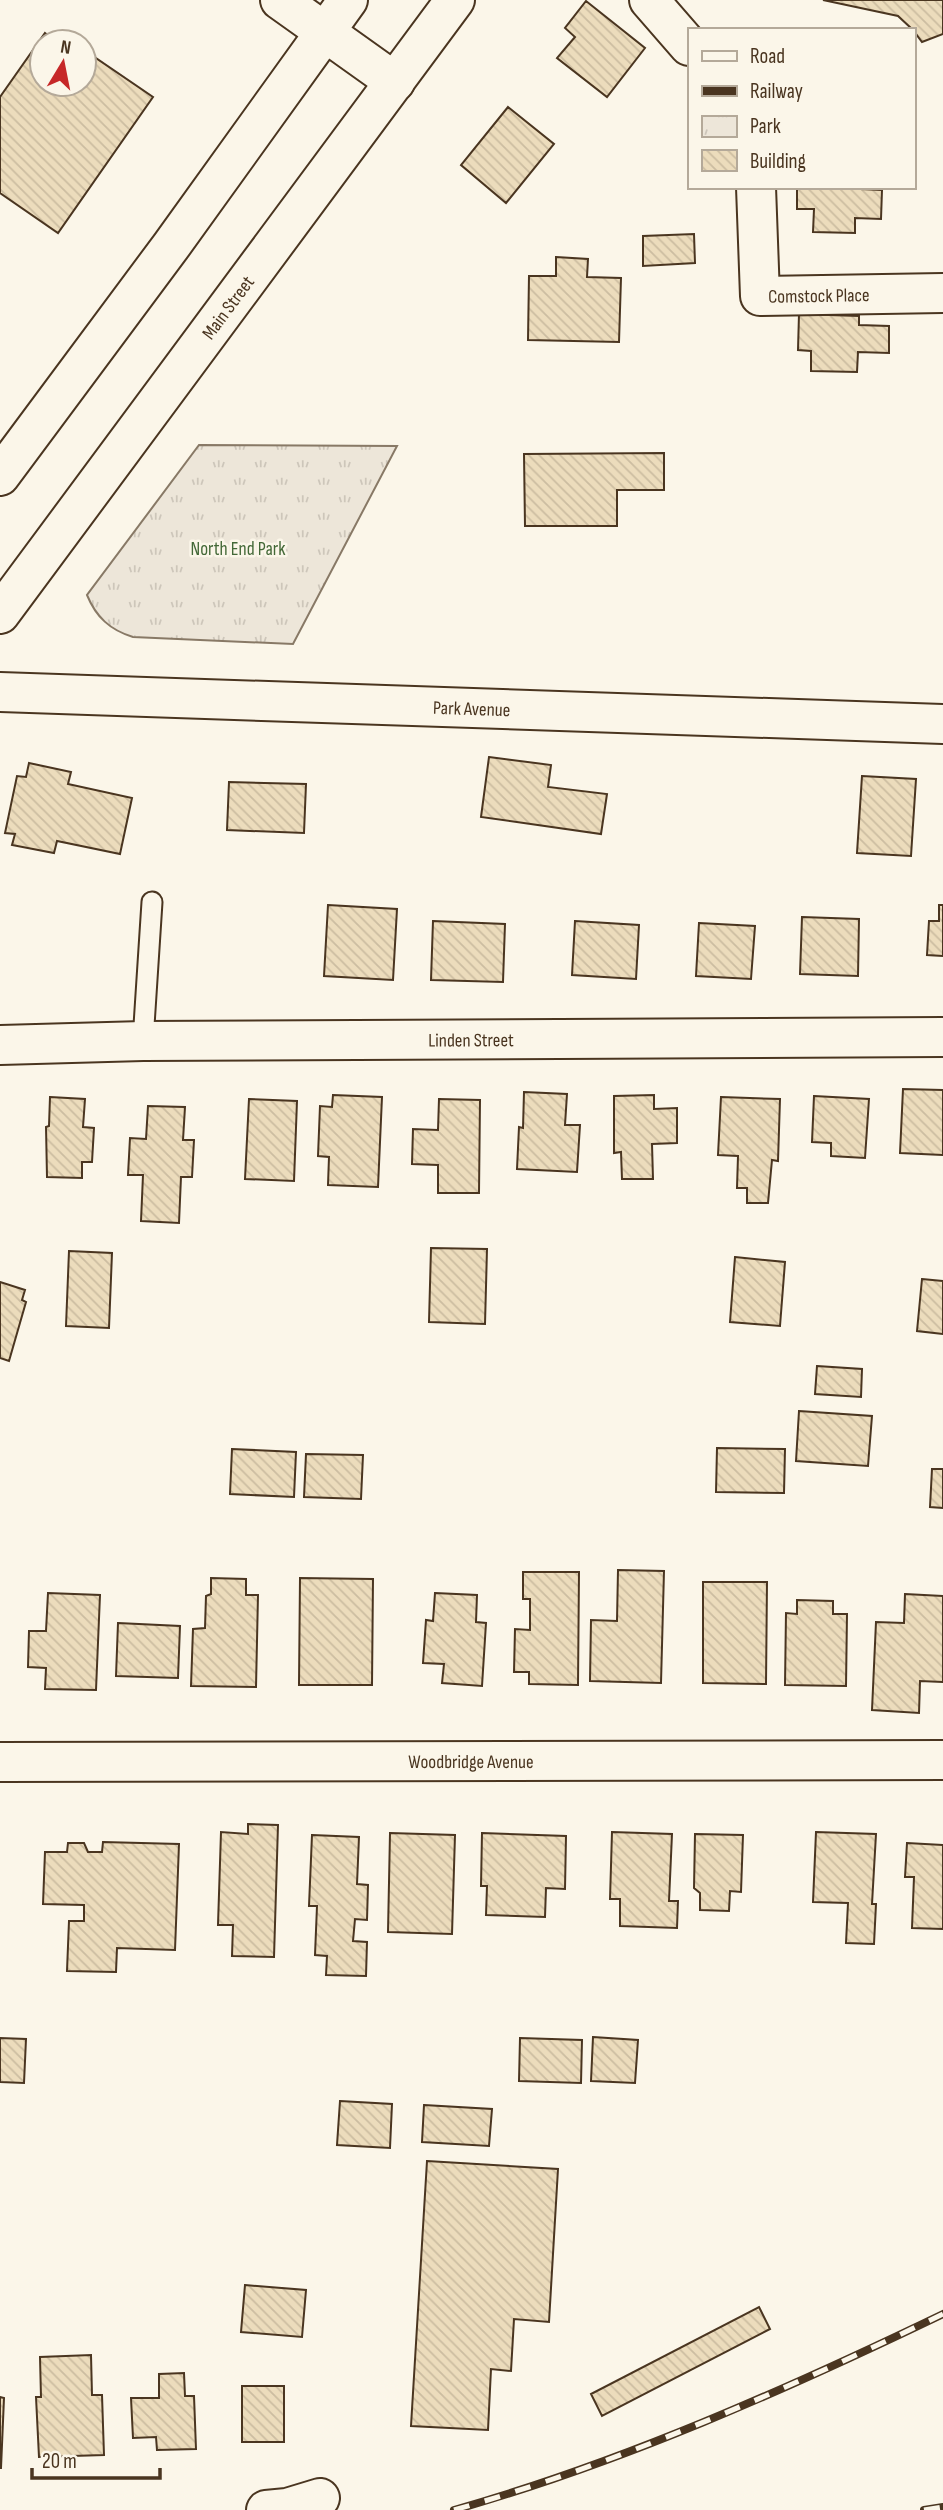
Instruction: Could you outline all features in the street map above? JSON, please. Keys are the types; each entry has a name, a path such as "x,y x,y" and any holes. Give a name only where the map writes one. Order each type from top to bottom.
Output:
{"main road":[{"path":"280,0 395,82"},
{"path":"0,476 348,0"},
{"name":"Main Street","path":"0,614 455,0"},
{"path":"649,0 688,45"},
{"name":"Comstock Place","path":"755,189 760,296 943,293"},
{"name":"Park Avenue","path":"0,692 943,724"},
{"name":"Linden Street","path":"0,1045 143,1041 943,1037"},
{"name":"Woodbridge Avenue","path":"0,1762 943,1760"},
{"path":"266,2510 287,2508 320,2498"}],"lane":[{"path":"143,1041 152,902"}],"green space":[{"name":"North End Park","path":"199,445 397,446 293,644 133,637 117,631 99,616 87,595"}],"building":[{"path":"823,0 943,0 943,34 922,42 915,28 911,28 898,16"},
{"path":"586,1 645,48 607,97 557,58 575,37 565,28"},
{"path":"28,57 28,98 98,98 98,60 153,97 58,233 0,193 0,97"},
{"path":"508,107 554,144 506,203 461,165"},
{"path":"797,189 882,190 881,219 855,218 855,233 813,232 814,209 797,209"},
{"path":"694,234 695,263 643,266 643,236"},
{"path":"556,257 588,259 587,277 621,278 619,342 528,340 529,276 556,276"},
{"path":"799,314 859,316 859,325 889,326 889,353 858,352 857,372 811,371 811,351 798,350"},
{"path":"664,453 664,490 617,490 617,526 525,526 524,454"},
{"path":"489,757 551,765 548,787 607,794 601,834 481,817"},
{"path":"29,763 71,772 68,784 132,798 120,854 57,841 54,853 12,845 15,834 5,833 17,776 26,777"},
{"path":"862,776 916,779 911,856 857,853"},
{"path":"229,782 306,784 304,833 227,830"},
{"path":"328,905 397,909 393,980 324,976"},
{"path":"939,905 943,905 943,956 927,955 929,921 939,921"},
{"path":"802,917 859,919 858,976 800,974"},
{"path":"433,921 505,924 503,982 431,980"},
{"path":"575,921 639,925 636,979 572,975"},
{"path":"699,923 755,926 751,979 696,976"},
{"path":"903,1089 943,1090 943,1155 900,1153"},
{"path":"524,1092 567,1094 565,1125 580,1125 577,1172 517,1169 519,1127 523,1128"},
{"path":"333,1095 382,1097 378,1187 328,1185 329,1157 318,1156 320,1106 332,1107"},
{"path":"654,1095 654,1109 677,1108 677,1143 652,1144 653,1179 622,1179 621,1152 614,1153 614,1096"},
{"path":"814,1096 869,1099 865,1158 831,1156 831,1143 812,1142"},
{"path":"50,1097 85,1099 83,1127 94,1128 92,1162 82,1162 82,1178 47,1177 46,1127 49,1126"},
{"path":"721,1097 780,1099 778,1161 772,1160 768,1203 747,1203 747,1188 737,1188 738,1156 718,1155"},
{"path":"249,1099 297,1101 294,1181 245,1179"},
{"path":"439,1099 480,1100 479,1193 438,1193 438,1165 412,1164 413,1129 438,1130"},
{"path":"148,1106 185,1107 183,1140 194,1140 192,1177 181,1177 179,1223 141,1221 143,1175 128,1175 130,1138 146,1139"},
{"path":"431,1248 487,1249 485,1324 429,1322"},
{"path":"69,1251 112,1253 109,1328 66,1326"},
{"path":"735,1257 785,1262 780,1326 730,1322"},
{"path":"922,1279 943,1281 943,1334 917,1331"},
{"path":"0,1282 25,1290 22,1300 26,1302 9,1361 0,1358"},
{"path":"817,1366 862,1369 861,1397 815,1394"},
{"path":"799,1411 872,1416 868,1466 796,1461"},
{"path":"717,1448 785,1449 784,1493 716,1492"},
{"path":"232,1449 296,1452 294,1497 230,1494"},
{"path":"306,1454 363,1455 361,1499 304,1497"},
{"path":"932,1469 943,1469 943,1508 930,1507"},
{"path":"618,1570 664,1571 661,1683 590,1681 591,1620 617,1621"},
{"path":"523,1572 579,1572 578,1685 529,1684 529,1672 514,1672 515,1629 530,1630 530,1599 523,1599"},
{"path":"211,1578 246,1579 246,1595 258,1595 256,1687 191,1686 193,1629 205,1628 206,1596 211,1594"},
{"path":"300,1578 373,1579 372,1685 299,1685"},
{"path":"703,1582 767,1582 766,1684 703,1683"},
{"path":"48,1593 100,1595 96,1690 45,1689 46,1668 28,1667 29,1631 46,1631"},
{"path":"435,1593 477,1595 476,1622 486,1623 482,1686 442,1683 444,1664 423,1663 426,1620 433,1621"},
{"path":"905,1594 943,1596 943,1682 920,1681 919,1713 872,1710 876,1622 904,1623"},
{"path":"797,1600 833,1601 833,1614 847,1614 846,1686 785,1685 786,1613 797,1614"},
{"path":"118,1623 180,1626 178,1678 116,1676"},
{"path":"248,1824 278,1825 274,1957 232,1956 233,1925 218,1925 221,1832 248,1834"},
{"path":"612,1832 672,1834 669,1901 678,1901 677,1928 620,1926 620,1899 610,1899"},
{"path":"816,1832 876,1834 872,1904 876,1904 874,1944 846,1943 848,1903 813,1902"},
{"path":"390,1833 455,1835 452,1934 388,1932"},
{"path":"482,1833 566,1836 565,1889 546,1888 545,1917 486,1915 487,1886 481,1886"},
{"path":"695,1834 743,1835 741,1892 730,1891 729,1911 700,1910 700,1893 694,1888"},
{"path":"312,1835 359,1837 357,1884 368,1885 367,1920 355,1919 353,1941 367,1942 366,1976 326,1975 327,1956 315,1955 317,1906 309,1906"},
{"path":"103,1842 179,1844 175,1950 117,1948 116,1972 67,1971 69,1921 84,1921 84,1905 43,1904 45,1852 67,1852 68,1843 84,1843 88,1852 102,1852"},
{"path":"907,1843 943,1845 943,1929 912,1928 914,1877 905,1877"},
{"path":"593,2037 638,2040 635,2083 591,2081"},
{"path":"0,2038 26,2039 24,2083 0,2082"},
{"path":"520,2038 582,2040 581,2083 519,2081"},
{"path":"340,2101 392,2104 390,2148 337,2145"},
{"path":"424,2105 492,2109 489,2146 422,2142"},
{"path":"427,2161 558,2169 549,2322 514,2319 511,2371 491,2369 488,2430 411,2426"},
{"path":"245,2285 306,2290 302,2337 241,2332"},
{"path":"759,2307 770,2329 602,2416 591,2394"},
{"path":"91,2355 92,2395 102,2395 104,2455 39,2457 36,2397 41,2397 40,2357"},
{"path":"184,2373 185,2396 194,2396 196,2449 157,2450 156,2437 133,2438 131,2398 159,2398 159,2374"},
{"path":"242,2386 284,2386 284,2442 242,2442"},
{"path":"0,2397 4,2398 1,2468 0,2468"}],"railway":[{"path":"454,2510 517,2491 641,2447 763,2397 943,2314"},
{"path":"924,2510 943,2507"}]}
